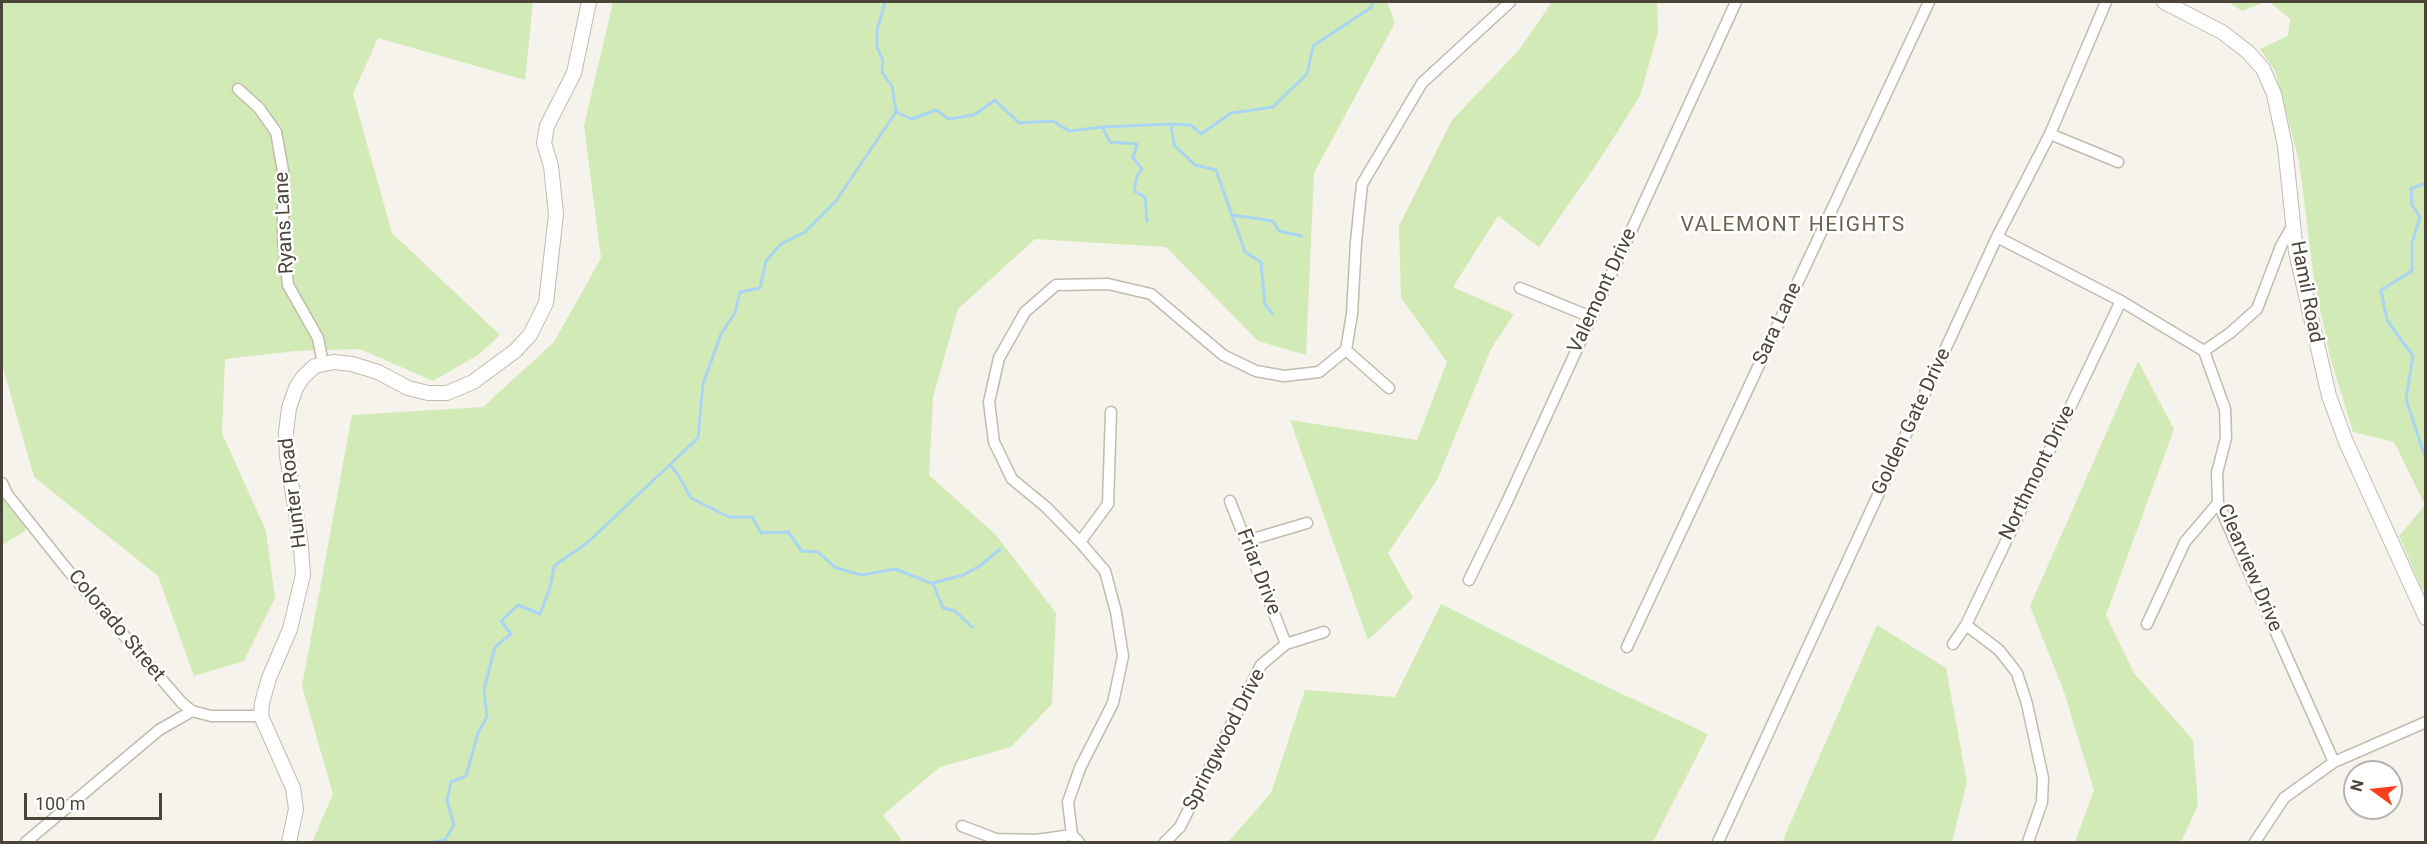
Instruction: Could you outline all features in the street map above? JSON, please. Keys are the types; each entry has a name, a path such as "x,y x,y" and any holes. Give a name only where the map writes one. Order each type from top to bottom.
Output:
{"street":[{"path":"323,364 334,362 352,364 378,372 408,388 428,393 447,393 473,382 515,351 530,335 546,303 556,214 551,166 544,143 547,126 574,73 589,2"},
{"path":"962,826 996,839 1076,839 1068,802 1080,768 1113,703 1123,656 1116,612 1105,571 1046,507 1012,479 994,442 989,402 999,358 1025,312 1056,285 1108,284 1151,294 1223,355 1256,370 1284,376 1319,372 1346,350 1352,314 1362,184 1422,83 1495,6 1510,2"},
{"name":"Valemont Drive","path":"1469,580 1736,2"},
{"name":"Sara Lane","path":"1627,647 1929,2"},
{"name":"Golden Gate Drive","path":"1718,843 1998,237 2050,134 2106,2"},
{"name":"Hamil Road","path":"2164,2 2222,32 2247,52 2263,69 2274,94 2285,146 2296,252 2329,396 2350,453 2426,618"},
{"name":"Ryans Lane","path":"238,89 259,108 276,132 283,171 283,240 288,285 318,338 323,364"},
{"path":"2050,134 2118,162"},
{"path":"1998,237 2121,301 2204,351 2230,333 2257,309 2287,232 2293,225"},
{"path":"2276,260 2296,252"},
{"path":"1520,288 1591,317"},
{"name":"Northmont Drive","path":"1953,644 1966,625 2121,301"},
{"path":"1346,350 1389,388"},
{"name":"Clearview Drive","path":"2204,351 2225,409 2226,438 2217,473 2218,503 2334,762"},
{"name":"Hunter Road","path":"261,716 266,686 290,629 303,575 301,546 286,456 289,408 296,388 303,377 315,366 323,364"},
{"path":"1080,542 1108,504 1111,412"},
{"name":"Colorado Street","path":"2,483 7,494 66,568 182,703 192,711"},
{"name":"Friar Drive","path":"1230,501 1286,644"},
{"path":"2146,624 2185,542 2218,503"},
{"path":"1246,541 1308,523"},
{"path":"1966,625 1999,650 2017,673 2043,778 2042,802 2028,843"},
{"name":"Springwood Drive","path":"1165,843 1180,826 1261,665 1286,644 1324,632"},
{"path":"27,843 159,730 192,711 212,716 261,716 293,788 296,809 289,843"},
{"path":"2255,843 2284,798 2334,762 2426,722"}],"green space":[{"path":"2,2 533,2 525,80 378,38 353,94 392,233 500,335 478,355 433,381 360,349 296,351 225,359 222,433 266,531 275,598 244,661 194,676 158,576 34,477 2,364"},
{"path":"613,2 1387,2 1395,23 1314,173 1306,355 1258,341 1166,247 1035,239 958,309 933,397 929,475 996,535 1056,613 1052,704 1011,747 940,767 883,815 903,842 312,842 333,794 302,686 352,415 483,407 554,342 601,258 584,126"},
{"path":"1552,2 1657,2 1658,32 1640,96 1539,247 1498,216 1453,287 1514,314 1491,349 1437,480 1388,553 1413,598 1368,640 1290,420 1417,440 1447,362 1401,298 1399,226 1452,120 1519,50"},
{"path":"2229,2 2265,2 2242,11"},
{"path":"2270,2 2425,2 2425,505 2394,442 2353,432 2330,357 2314,280 2299,161 2275,71 2260,49 2288,36 2290,19"},
{"path":"2138,361 2174,429 2106,615 2134,673 2193,740 2198,805 2181,842 2075,842 2094,790 2064,692 2030,606"},
{"path":"2,498 26,527 25,531 2,545"},
{"path":"2425,505 2425,589 2422,589 2399,536"},
{"path":"1441,604 1590,679 1708,734 1653,842 1228,842 1271,793 1305,690 1395,697"},
{"path":"1877,625 1946,668 1967,782 1952,842 1782,842"}],"waterway":[{"path":"434,842 445,840 454,825 447,800 451,782 466,776 478,733 487,717 484,689 495,647 511,634 501,621 518,605 540,614 550,588 554,566 587,543 698,438 703,384 721,334 735,313 740,292 760,288 766,261 781,244 805,232 836,201 896,112 892,86 882,72 883,61 877,47 877,30 885,2"},
{"path":"1171,124 1191,125 1201,134 1231,113 1273,107 1307,74 1313,46 1372,7 1372,2"},
{"path":"896,112 912,119 936,110 949,119 974,115 995,100 1019,123 1053,121 1069,131 1171,124 1174,145 1195,165 1216,170 1245,252 1261,262 1265,305 1273,314"},
{"path":"1102,127 1110,142 1137,144 1133,158 1142,169 1137,176 1134,191 1145,197 1147,221"},
{"path":"2426,183 2411,189 2412,205 2420,217 2412,243 2412,271 2381,290 2387,320 2413,356 2406,399 2426,460"},
{"path":"1232,215 1273,221 1279,231 1302,236"},
{"path":"671,466 691,498 729,517 752,517 761,533 788,532 802,551 818,552 836,568 862,575 895,569 933,584 943,608 955,611 972,627"},
{"path":"933,583 963,575 980,566 1000,549"}],"district":[{"name":"VALEMONT HEIGHTS","path":"1793,226"}]}
